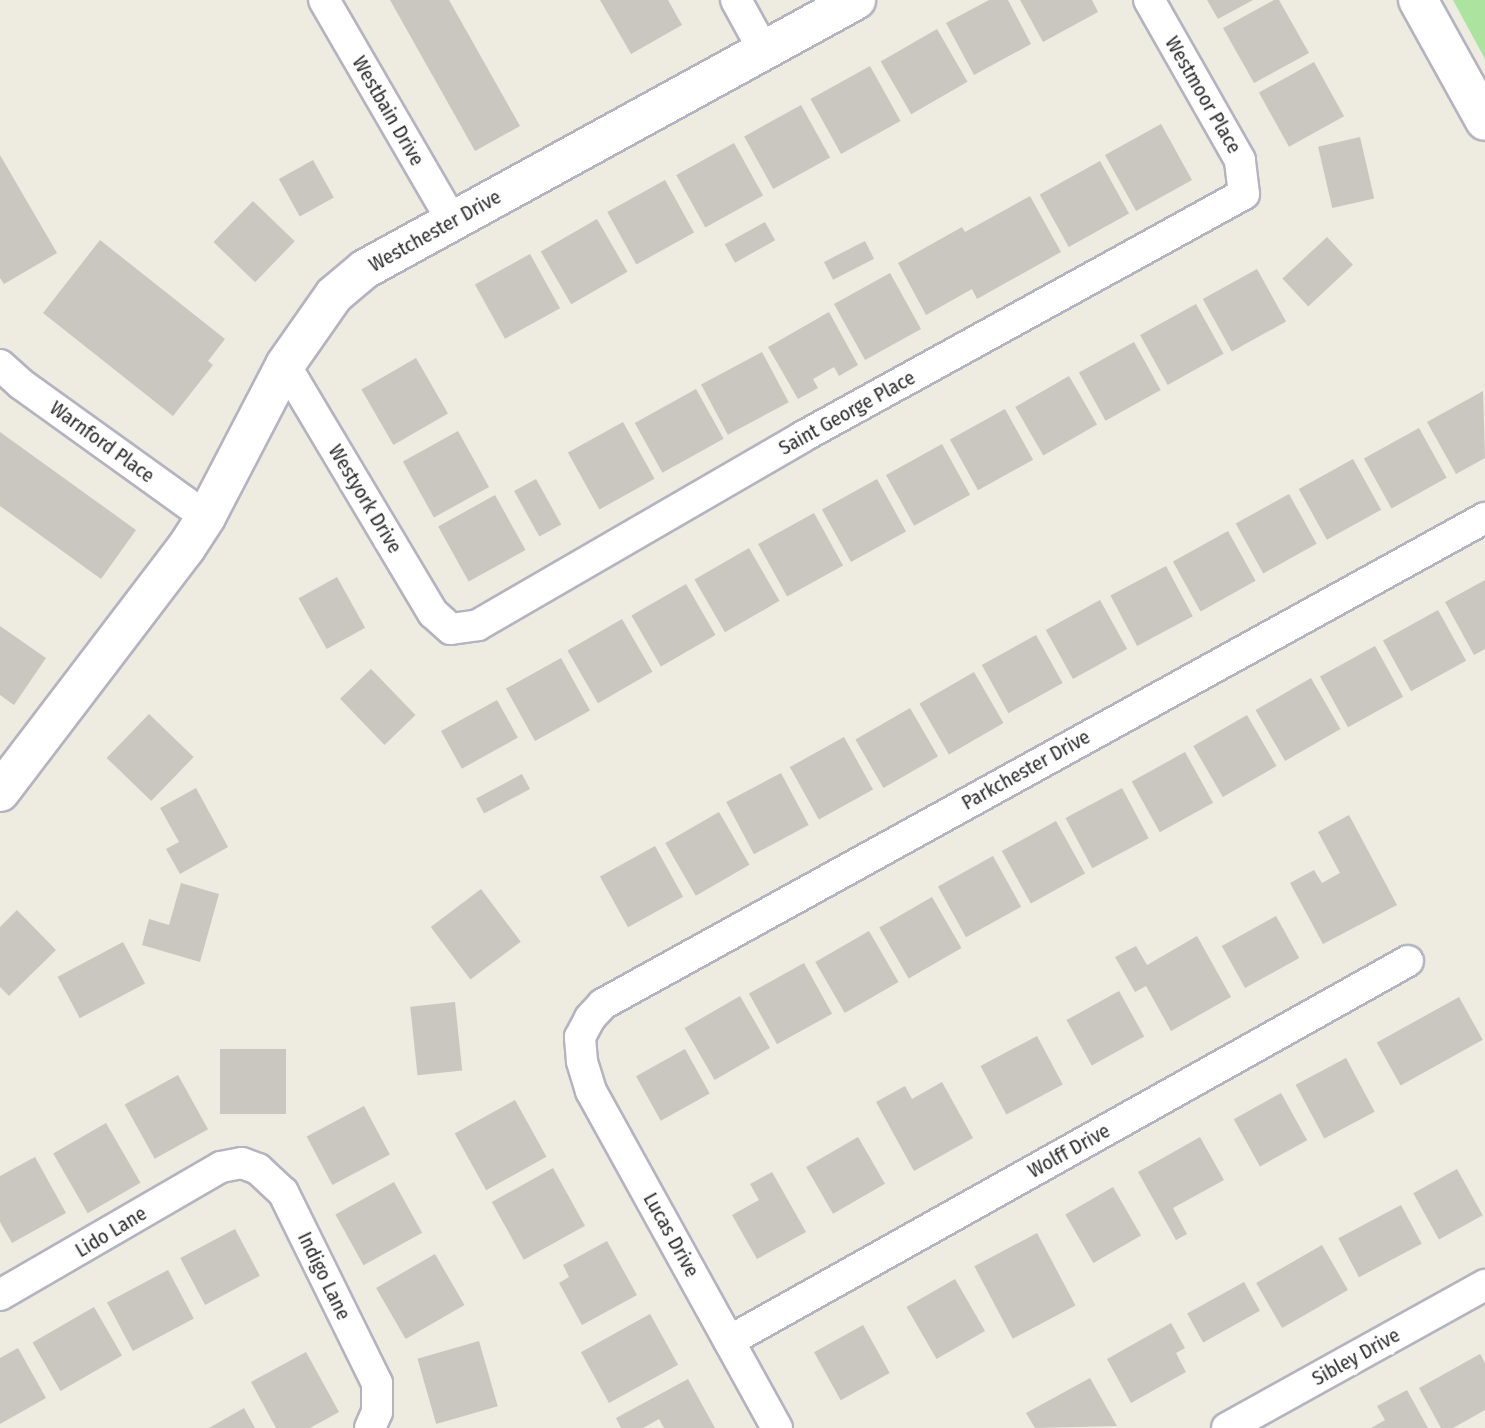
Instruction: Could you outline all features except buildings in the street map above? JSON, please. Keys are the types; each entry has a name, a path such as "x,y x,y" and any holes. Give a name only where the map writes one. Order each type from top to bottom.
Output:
{"street":[{"name":"Westbain Drive","path":"324,0 452,221"},
{"path":"736,0 764,51"},
{"name":"Westchester Drive","path":"0,792 206,517 285,365 334,295 365,269 856,0"},
{"name":"Westmoor Place","path":"1149,0 1240,160 1244,194"},
{"path":"1418,0 1485,121"},
{"name":"Saint George Place","path":"451,629 478,625 802,437 1244,194"},
{"name":"Warnford Place","path":"0,365 21,384 206,517"},
{"name":"Westyork Drive","path":"285,365 433,613 451,629"},
{"name":"Parkchester Drive","path":"580,1037 603,1004 1485,518"},
{"name":"Wolff Drive","path":"729,1341 1408,961"},
{"name":"Lucas Drive","path":"580,1037 582,1061 591,1091 777,1428"},
{"name":"Indigo Lane","path":"221,1167 242,1163 258,1169 283,1192 377,1383 377,1412 370,1428"},
{"name":"Lido Lane","path":"0,1295 221,1167"},
{"name":"Sibley Drive","path":"1227,1428 1485,1285"}],"green space":[{"path":"1453,0 1485,0 1485,59"}]}
